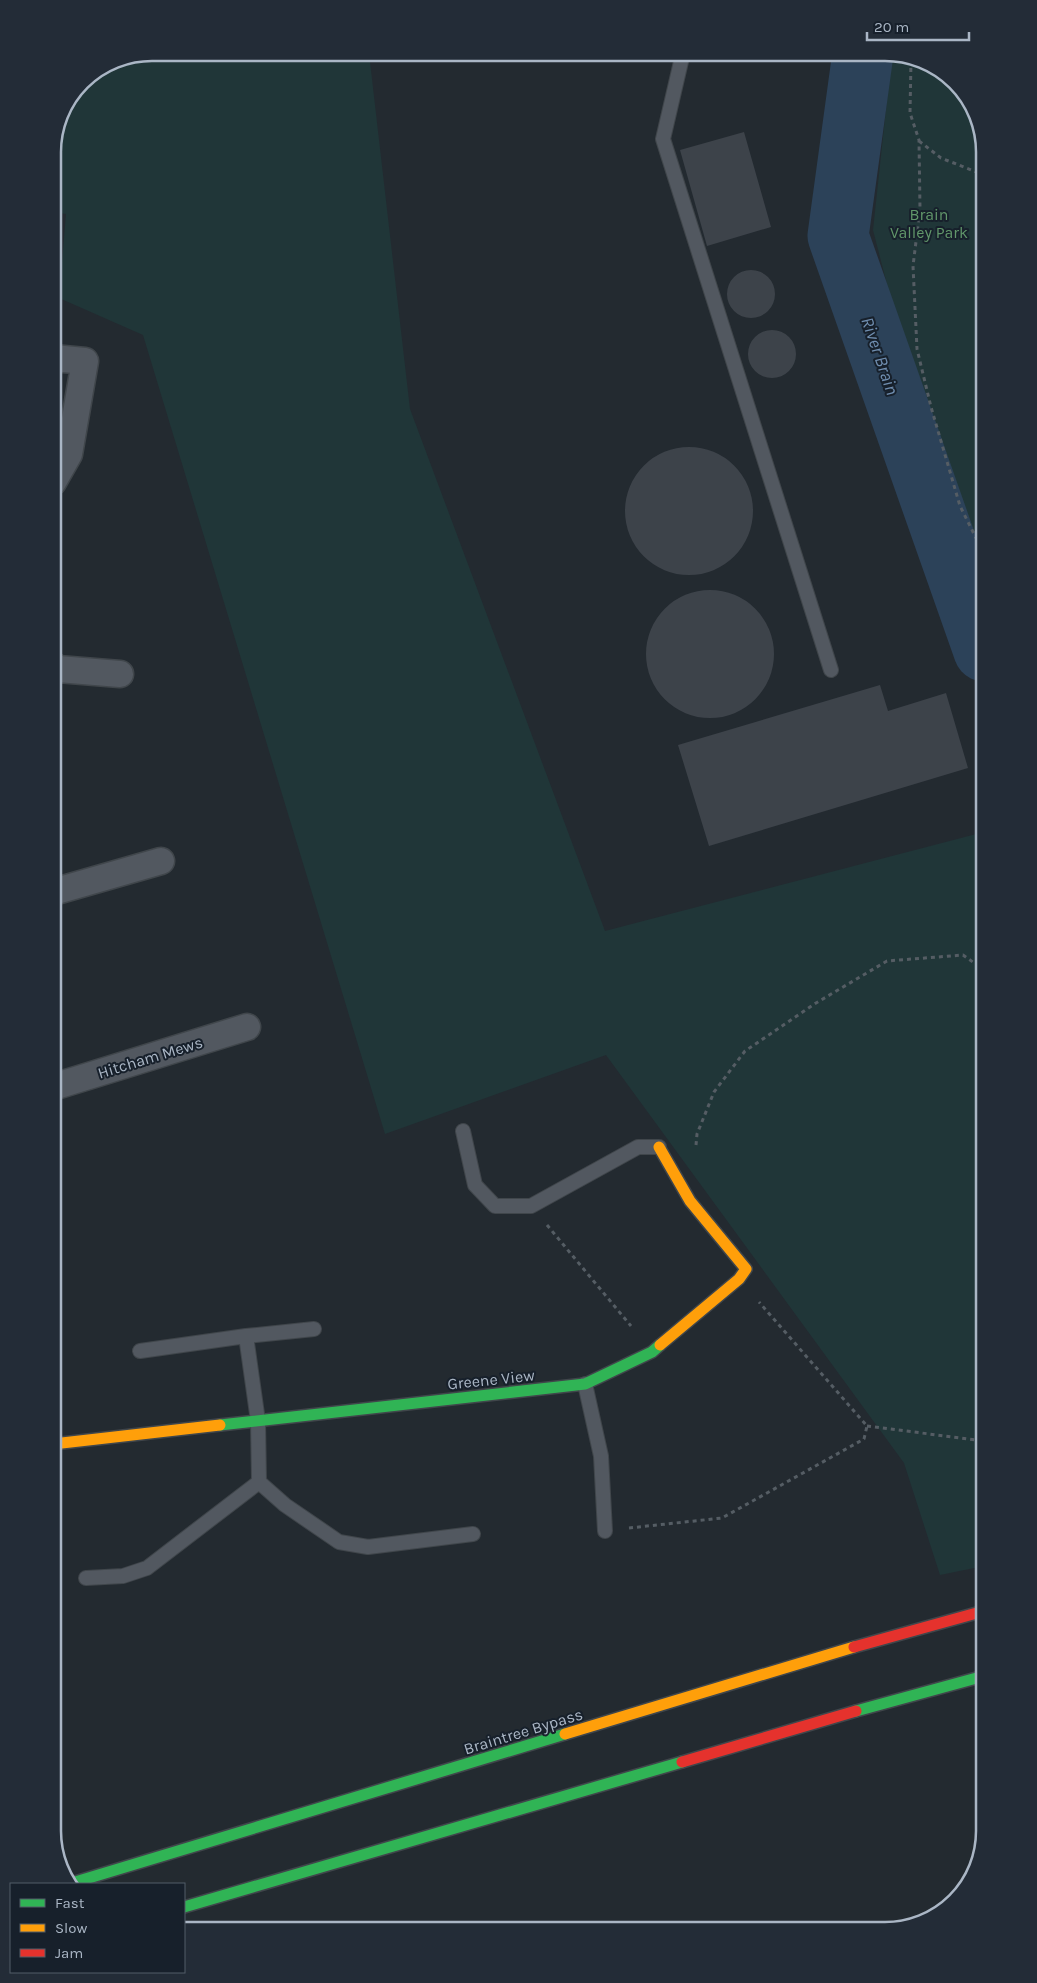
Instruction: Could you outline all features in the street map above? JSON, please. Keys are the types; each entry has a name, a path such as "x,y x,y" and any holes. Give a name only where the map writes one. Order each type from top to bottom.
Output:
{"main road":[{"path":"659,1147 690,1201 746,1269 739,1279"},
{"name":"Greene View","path":"61,1443 585,1384 652,1352 739,1279"},
{"name":"Braintree Bypass","path":"77,1881 823,1655 976,1613"},
{"path":"185,1907 832,1718 976,1678"}],"street":[{"path":"61,359 85,361 69,454 61,468"},
{"path":"61,669 120,674"},
{"path":"61,890 161,861"},
{"name":"Hitcham Mews","path":"61,1084 247,1027"}],"lane":[{"path":"680,61 663,139 831,670"},
{"path":"463,1131 475,1185 495,1206 531,1206 638,1147 659,1147"},
{"path":"140,1351 246,1336 314,1329"},
{"path":"246,1336 258,1421 259,1482 285,1505 339,1542 368,1546 473,1534"},
{"path":"585,1384 601,1456 606,1531"},
{"path":"86,1578 123,1576 147,1568 259,1482"}],"path":[{"path":"911,65 910,113 919,140 920,209 913,266 917,349 931,407 960,506 976,538"},
{"path":"919,140 941,158 976,172"},
{"path":"695,1153 697,1134 714,1092 745,1051 887,960 963,955 976,964"},
{"path":"531,1206 652,1352"},
{"path":"739,1279 867,1426 976,1440"},
{"path":"606,1531 722,1518 864,1439 867,1426"}],"green space":[{"path":"153,61 370,61 410,409 605,931 976,834 976,1568 940,1575 904,1463 606,1055 385,1134 143,335 61,299 66,214 61,213 61,147 64,129 71,112 84,92 97,80 118,68 135,63"},
{"name":"Brain Valley Park","path":"891,61 914,66 925,71 949,88 957,97 969,118 976,147 976,588 937,478 873,230"}],"building":[{"path":"744,132 771,227 707,246 680,150"},
{"path":"746,270 756,270 768,277 775,289 775,299 768,311 756,318 746,318 738,314 731,307 727,299 727,289 731,281 738,274"},
{"path":"767,330 777,330 789,337 796,349 796,359 789,371 777,378 767,378 759,374 752,367 748,359 748,349 752,341 759,334"},
{"path":"689,447 713,452 734,466 748,487 753,511 748,535 734,556 713,570 689,575 665,570 644,556 630,535 625,511 630,487 644,466 665,452"},
{"path":"710,590 734,595 755,609 769,630 774,654 769,678 755,699 734,713 710,718 686,713 665,699 651,678 646,654 651,630 665,609 686,595"},
{"path":"880,685 888,711 946,693 968,768 709,846 678,745"}],"waterway":[{"name":"River Brain","path":"862,61 838,236 976,628"}],"traffic: fast":[{"path":"220,1425 585,1384 652,1352 660,1345"},
{"path":"856,1711 976,1678"},
{"path":"77,1881 565,1734"},
{"path":"185,1907 682,1762"}],"traffic: slow":[{"path":"659,1147 690,1201 746,1269 739,1279 660,1345"},
{"path":"61,1443 220,1425"},
{"path":"565,1734 854,1647"}],"traffic: jam":[{"path":"854,1647 976,1613"},
{"path":"682,1762 856,1711"}]}
